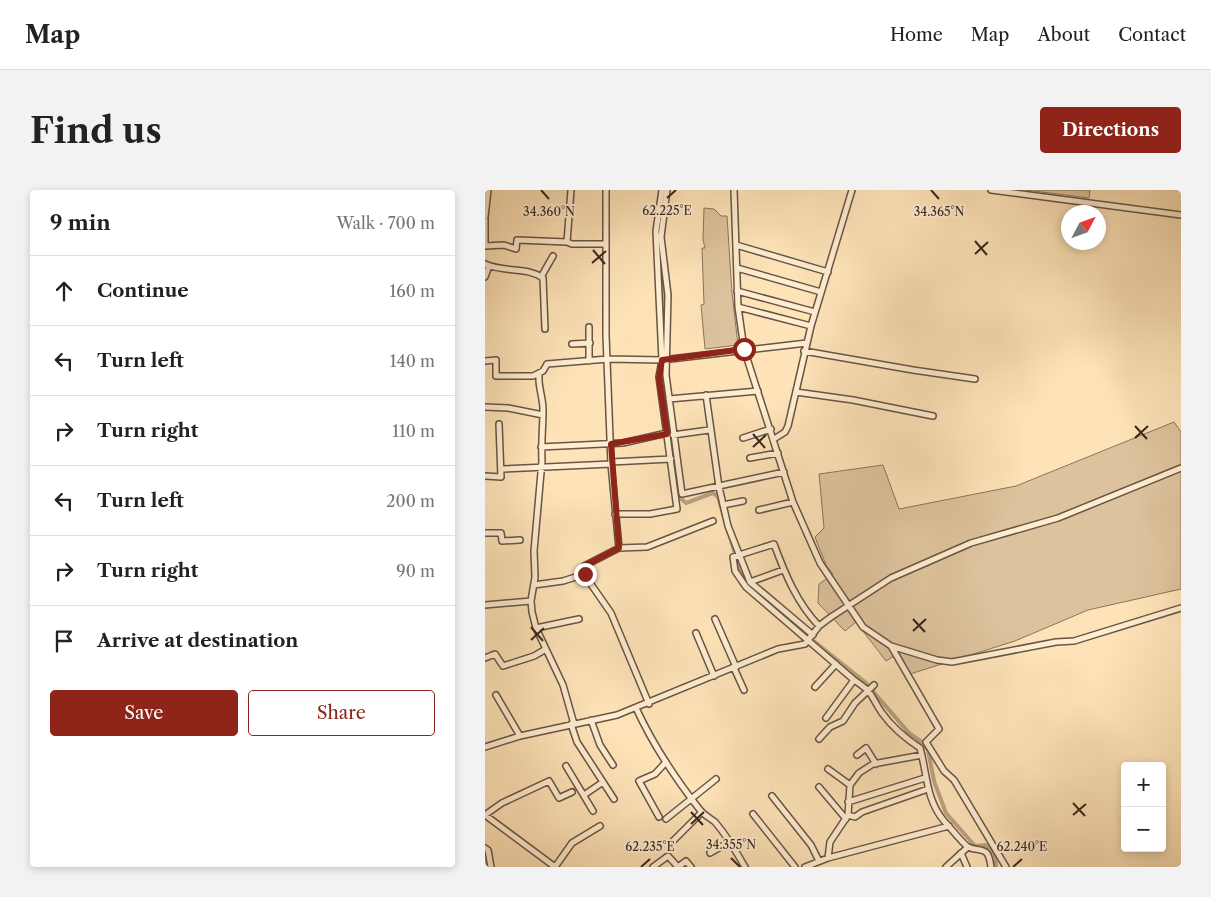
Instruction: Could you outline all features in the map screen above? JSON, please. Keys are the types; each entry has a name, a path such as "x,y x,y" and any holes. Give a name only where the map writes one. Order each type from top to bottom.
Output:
{"street":[{"path":"488,190 485,246 504,244 516,249 517,240 567,242 572,244 606,244"},
{"path":"567,242 571,190"},
{"path":"606,190 611,463 619,548"},
{"path":"662,190 656,231 666,375 681,494"},
{"path":"615,514 673,511 677,509 659,378 665,359 668,295 661,237 667,190"},
{"path":"734,190 738,307 744,349 793,502 820,562 851,606 863,627 891,646 937,660 952,662 1074,641 1181,608"},
{"path":"774,439 785,432 789,426 804,351 852,190"},
{"path":"991,190 1181,215"},
{"path":"736,245 827,272"},
{"path":"541,277 553,256"},
{"path":"485,277 487,265 504,270 532,271 543,278 545,329"},
{"path":"737,268 821,292"},
{"path":"737,291 815,312"},
{"path":"738,307 811,326"},
{"path":"589,327 589,361"},
{"path":"572,344 589,343"},
{"path":"614,799 577,742 563,685 536,628 531,601 534,585 534,551 539,518 542,466 543,415 539,375 547,364 608,359 665,359 807,343"},
{"path":"804,351 975,379"},
{"path":"485,361 496,360 496,376 539,375"},
{"path":"663,401 670,398 758,391"},
{"path":"795,392 853,400 933,416"},
{"path":"706,395 709,430 723,505 728,526 750,582 813,635"},
{"path":"485,407 508,408 543,415"},
{"path":"485,476 501,477 499,424"},
{"path":"743,438 771,429"},
{"path":"541,447 611,444 667,434 709,430"},
{"path":"750,458 778,453"},
{"path":"502,469 671,459"},
{"path":"485,746 649,704 777,649 805,644 819,626 891,578 971,544 1058,518 1181,468"},
{"path":"674,496 784,472"},
{"path":"723,505 743,501"},
{"path":"759,510 793,502"},
{"path":"534,585 563,581 582,575 584,566 619,548 647,547 713,521"},
{"path":"485,533 501,534 502,541 520,540"},
{"path":"819,626 802,606 783,570 774,544 733,557 735,571 746,587 854,680 869,690 882,713 904,737 920,748 928,789 938,813 968,847 983,850 990,859 991,867"},
{"path":"584,570 588,580 611,613 649,704"},
{"path":"750,582 783,570"},
{"path":"485,605 531,601"},
{"path":"715,619 744,690"},
{"path":"536,628 579,620"},
{"path":"696,633 714,676"},
{"path":"891,646 939,729 920,748"},
{"path":"485,658 495,654 503,666 534,656 546,649"},
{"path":"815,687 836,664"},
{"path":"826,718 854,680"},
{"path":"819,739 830,727 843,721 855,703 874,685"},
{"path":"496,696 519,736"},
{"path":"636,708 649,735 666,762 702,812 713,820 731,841 745,867"},
{"path":"591,720 600,744 613,765"},
{"path":"926,742 944,771 954,780 1006,867"},
{"path":"857,755 866,748 876,764"},
{"path":"828,858 830,842 847,817 850,807 848,802 850,785 859,773 876,764 922,755"},
{"path":"659,817 639,782 655,774 666,762"},
{"path":"566,766 593,811"},
{"path":"828,769 850,785"},
{"path":"848,802 925,778"},
{"path":"666,819 691,797 716,779"},
{"path":"571,792 559,798 549,781 502,803 485,815 555,867 572,843 600,826"},
{"path":"584,795 603,782"},
{"path":"819,787 847,817 855,817 862,812 928,789"},
{"path":"772,796 811,845 819,861"},
{"path":"671,843 702,812"},
{"path":"753,814 795,867"},
{"path":"805,867 828,858 949,826"},
{"path":"710,853 731,841"},
{"path":"946,867 968,847"},
{"path":"485,848 488,850 491,867"},
{"path":"961,854 967,867"},
{"path":"653,867 667,856 678,867 686,861 691,867"}],"shaded area":[{"path":"1026,190 1090,190 1089,198"},
{"path":"704,208 714,209 721,216 727,216 732,293 738,345 705,349 701,305 704,304 702,248 705,248 703,240"},
{"path":"1174,422 1181,432 1181,589 1088,610 1015,641 910,674 894,656 886,661 856,622 845,631 818,603 819,584 833,574 826,565 815,537 824,528 819,474 883,465 899,509 1016,486"}],"waterway":[{"path":"659,235 662,210"},
{"path":"662,264 665,302"},
{"path":"664,367 662,381 680,498 686,503 713,493 718,497 738,564 749,586"},
{"path":"780,614 865,682 909,733 923,743 928,750 934,781 946,813 975,846 985,845 991,850 995,857 996,867"},
{"path":"486,852 487,867"}],"route":[{"path":"585,574 584,566 603,558 619,548 611,464 611,444 667,434 659,378 662,360 744,349"}]}
